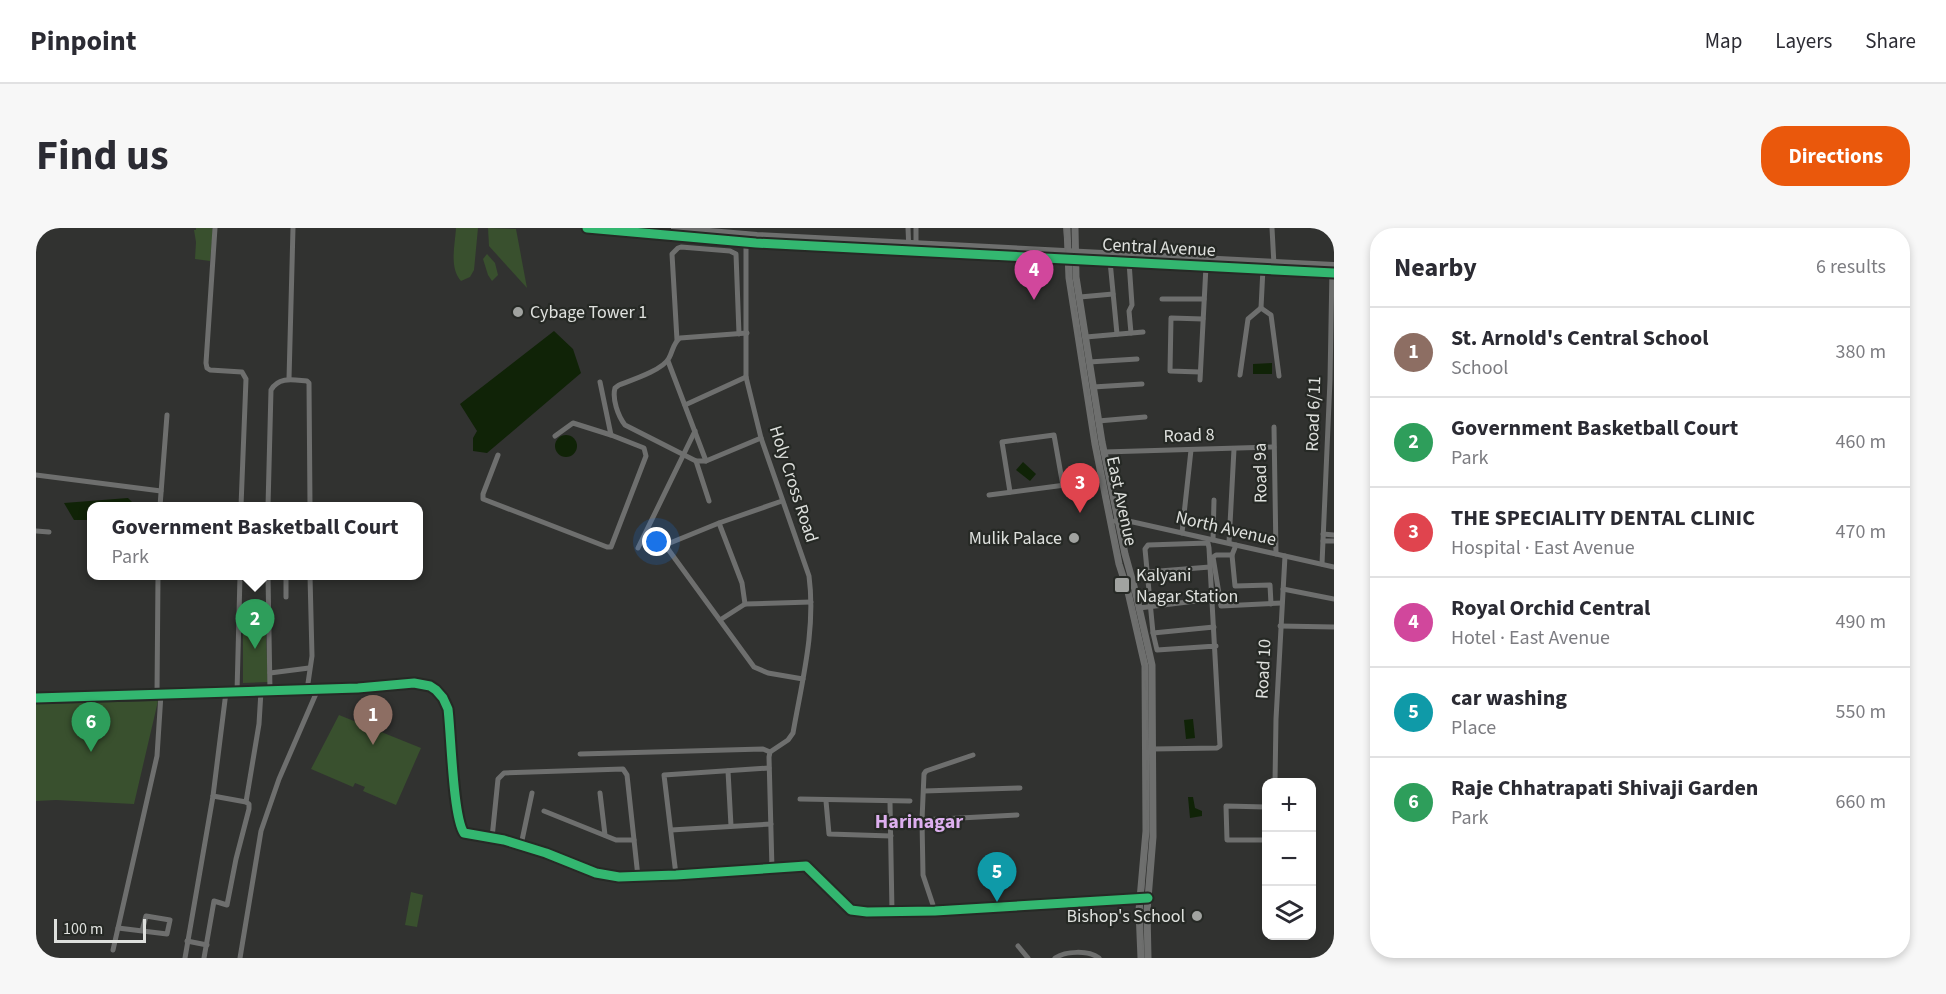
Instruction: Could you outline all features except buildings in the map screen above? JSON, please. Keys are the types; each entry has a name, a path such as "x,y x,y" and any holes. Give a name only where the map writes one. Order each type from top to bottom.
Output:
{"main road":[{"name":"East Avenue","path":"1067,228 1072,251"},
{"name":"East Avenue","path":"1075,228 1072,260 1095,444 1114,521"},
{"name":"East Avenue","path":"1072,260 1080,297 1104,452 1119,564 1136,609 1152,665 1153,846 1139,921 1141,958"},
{"name":"East Avenue","path":"1136,609 1146,682 1144,898 1148,958"}],"street":[{"path":"215,228 206,363 210,370 242,372 246,379 241,502"},
{"path":"289,379 293,228"},
{"name":"Central Avenue","path":"587,228 644,231 746,242 1072,260 1263,268 1274,265 1333,265"},
{"name":"Central Avenue","path":"674,228 746,234 1072,251 1274,265 1333,273"},
{"path":"908,228 913,242"},
{"path":"913,252 916,228"},
{"path":"1272,228 1274,265"},
{"name":"Holy Cross Road","path":"746,234 746,377 761,438 809,576 811,602 803,679 793,733 788,740 770,752"},
{"path":"739,334 736,254 730,251 678,248 672,254 677,340 668,361 659,368 619,385 615,388 613,397 622,421 626,425 696,461 706,461 761,438"},
{"path":"1110,261 1117,334"},
{"path":"1129,262 1131,333"},
{"name":"Road 6/11","path":"1322,564 1331,425 1333,265"},
{"path":"1200,380 1206,266"},
{"path":"1240,375 1248,319 1261,308 1263,268"},
{"path":"1080,297 1113,294"},
{"path":"1162,299 1204,299"},
{"path":"1261,308 1271,315 1279,376"},
{"path":"1200,372 1170,371 1171,318 1203,319"},
{"path":"1086,337 1143,332"},
{"path":"677,340 747,333"},
{"path":"1089,362 1137,359"},
{"path":"668,361 706,461"},
{"path":"685,405 746,377"},
{"path":"268,502 271,390 274,384 289,379 309,383 310,502"},
{"path":"600,382 611,435"},
{"path":"1093,387 1142,384"},
{"path":"160,502 167,415"},
{"path":"1098,421 1145,417"},
{"path":"498,455 483,498 611,547 646,456 644,448 573,423 555,436"},
{"name":"Road 9a","path":"1274,427 1276,554"},
{"path":"638,548 694,431"},
{"path":"1010,492 1002,442 1054,435 1064,486"},
{"name":"Road 8","path":"1104,452 1274,447"},
{"path":"1234,448 1232,555 1235,586 1270,585 1271,604"},
{"path":"1182,533 1191,450"},
{"path":"696,461 709,501"},
{"path":"36,475 160,491"},
{"path":"989,495 1103,480"},
{"path":"1213,540 1214,500"},
{"path":"782,501 665,545 754,668 768,673 803,679"},
{"name":"North Avenue","path":"1114,521 1124,520 1334,567"},
{"path":"719,523 742,583 745,604"},
{"path":"36,531 50,532"},
{"path":"1323,537 1334,535"},
{"path":"1323,537 1334,542"},
{"path":"1154,749 1220,746 1216,646 1208,543 1148,545 1145,549 1147,573 1157,650 1216,646"},
{"path":"1232,555 1213,557 1221,606 1282,603"},
{"name":"Road 10","path":"1275,778 1280,626 1285,556"},
{"path":"1147,573 1210,567"},
{"path":"113,950 157,756 158,580"},
{"path":"237,692 240,580"},
{"path":"268,580 270,691"},
{"path":"286,580 286,597"},
{"path":"307,690 312,656 310,580"},
{"path":"1283,589 1334,599"},
{"path":"1136,609 1212,599"},
{"path":"720,620 745,604 811,602"},
{"path":"1280,626 1334,627"},
{"path":"1153,633 1214,627"},
{"path":"270,673 309,668"},
{"path":"36,698 358,688 414,683 430,686 436,690 448,709 456,801 462,831 468,835 492,838 546,853 596,873 620,877 676,876 806,866 851,910 892,912 964,910 1144,898"},
{"path":"240,958 256,855 264,822 287,757 318,689"},
{"path":"204,958 214,901 226,905 249,809 249,804 246,802 259,724 261,691"},
{"path":"184,958 213,796 225,692"},
{"path":"580,754 764,749 770,752 772,868"},
{"path":"935,911 923,875 924,772 974,755"},
{"path":"676,876 664,775 769,768"},
{"path":"492,838 498,779 504,773 622,769 627,775 638,877"},
{"path":"728,771 731,826"},
{"path":"924,791 1020,788"},
{"path":"520,845 532,793"},
{"path":"600,793 605,835"},
{"path":"213,796 246,802"},
{"path":"800,800 910,801"},
{"path":"826,801 829,834 891,836"},
{"path":"890,802 892,912"},
{"path":"1262,807 1226,806 1227,840 1266,840 1266,832"},
{"path":"544,811 622,841 634,840"},
{"path":"922,820 1017,815"},
{"path":"671,830 771,824"},
{"path":"118,928 142,931 167,934 170,920 146,916 142,931"},
{"path":"187,942 207,945"},
{"path":"1018,946 1028,958"},
{"path":"1055,958 1062,954 1076,953 1094,955 1099,958"}],"shaded area":[{"path":"212,228 213,230 210,261 195,259 194,230"},
{"path":"456,228 478,228 474,270 470,277 461,281 457,276 454,263"},
{"path":"488,228 516,229 527,288 489,246"},
{"path":"487,254 495,263 498,275 492,281 483,259"},
{"path":"554,331 573,349 581,373 487,453 473,451 473,438 477,431 460,404"},
{"path":"1272,363 1272,374 1253,374 1253,364"},
{"path":"566,435 574,438 577,446 574,454 566,457 558,454 555,446 558,438"},
{"path":"1023,462 1036,474 1030,481 1016,470"},
{"path":"128,498 132,502 87,502 87,520 74,520 64,503"},
{"path":"243,616 265,616 268,682 243,683"},
{"path":"158,701 134,804 36,801 36,704"},
{"path":"339,715 421,748 396,805 363,791 365,787 355,783 353,787 311,769"},
{"path":"1193,719 1195,738 1186,739 1184,720"},
{"path":"1188,797 1193,797 1195,808 1202,811 1202,816 1190,818"},
{"path":"411,892 423,895 417,927 405,925"}],"railway":[{"path":"1064,228 1096,444 1144,661 1147,705 1147,839 1142,909 1143,958"}],"cycle path":[{"path":"587,228 756,243 1334,273"},
{"path":"36,698 358,688 414,683 430,686 436,690 448,709 457,811 464,833 504,840 546,853 596,873 619,877 806,866 851,910 867,912 935,911 1148,898"}],"place":[{"name":"Royal Orchid Central","path":"1034,300"},
{"name":"Cybage Tower 1","path":"518,312"},
{"name":"THE SPECIALITY DENTAL CLINIC","path":"1080,513"},
{"name":"Mulik Palace","path":"1074,538"},
{"name":"Kalyani Nagar Station","path":"1122,585"},
{"name":"Government Basketball Court","path":"255,649"},
{"name":"St. Arnold's Central School","path":"373,745"},
{"name":"Raje Chhatrapati Shivaji Garden","path":"91,752"},
{"name":"car washing","path":"997,902"},
{"name":"Bishop's School","path":"1197,916"}],"district":[{"name":"Harinagar","path":"919,821"}]}
